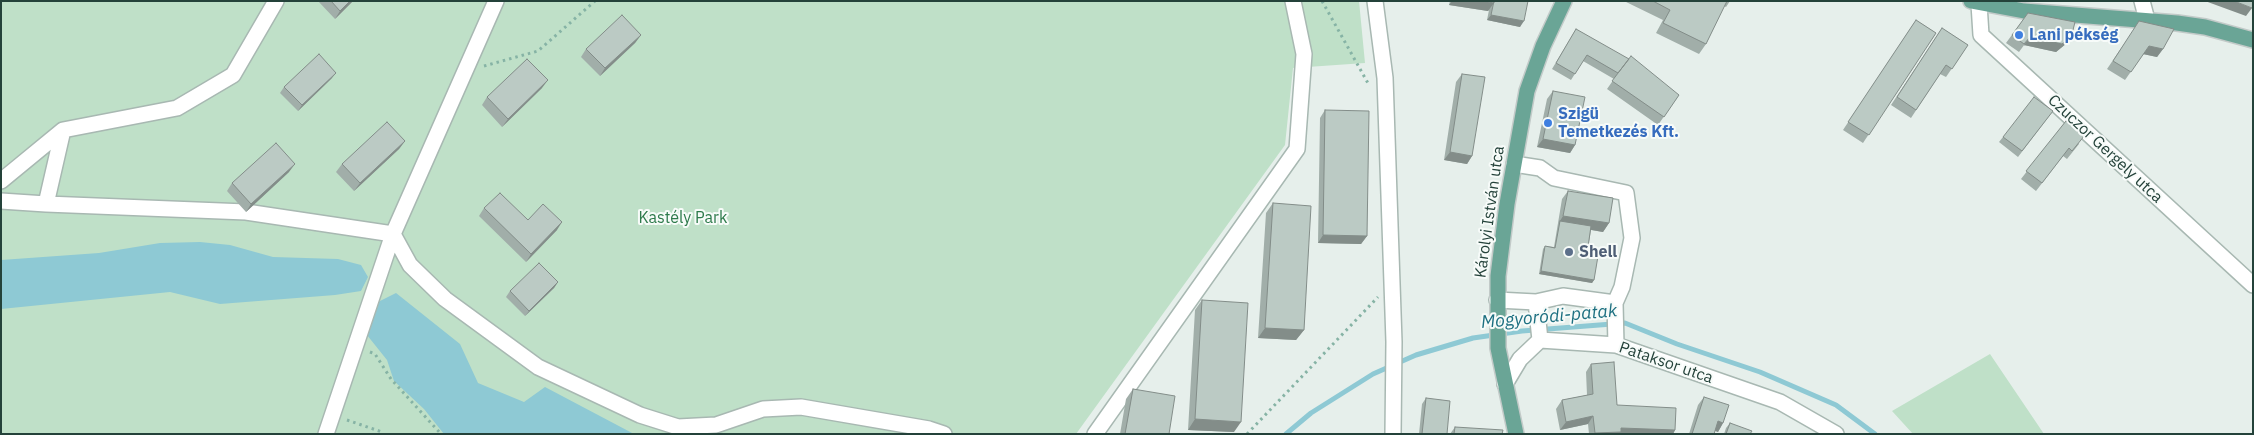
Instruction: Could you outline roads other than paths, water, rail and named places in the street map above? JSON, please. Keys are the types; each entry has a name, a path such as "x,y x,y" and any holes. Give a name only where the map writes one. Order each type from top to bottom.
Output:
{"main road":[{"name":"Károlyi István utca","path":"1516,434 1498,346 1497,300 1507,204 1527,91 1564,1"},
{"path":"1976,2 2024,11 2147,20 2205,27 2253,40"}],"street":[{"path":"1,181 63,130 177,108 234,75 276,1"},
{"path":"326,434 394,234 496,1"},
{"path":"1095,434 1297,150 1304,54 1293,1"},
{"path":"1375,1 1385,78 1394,352 1394,434"},
{"path":"2142,1 2147,20"},
{"name":"Czuczor Gergely utca","path":"1976,2 1981,35 2253,285"},
{"path":"46,204 63,130"},
{"path":"1514,164 1540,168 1554,178 1626,192 1632,238 1622,286 1615,308 1616,340"},
{"path":"1,201 246,212 394,234"},
{"path":"394,234 410,265 445,299 530,362 640,415 678,427 716,425 763,409 801,407 929,429 944,434"},
{"path":"1497,300 1537,310 1563,296 1615,308"},
{"path":"1505,384 1520,359 1540,337 1537,310"},
{"name":"Pataksor utca","path":"1540,337 1616,340 1780,402 1836,434"}],"water":[{"path":"200,242 230,245 273,257 338,259 361,265 368,277 361,291 335,295 220,304 170,292 1,309 1,260 99,253 160,243"},
{"path":"396,293 460,344 478,383 524,402 545,387 634,434 444,434 424,409 394,381 387,360 367,335 376,303"}],"waterway":[{"name":"Mogyoródi-patak","path":"1286,434 1311,413 1373,374 1416,355 1473,338 1522,331 1625,323 1677,344 1760,372 1836,405 1875,434"}],"place":[{"name":"Lani pékség","path":"2019,35"},
{"name":"Szigü Temetkezés Kft.","path":"1548,123"},
{"name":"Shell","path":"1569,252"}],"park label":[{"name":"Kastély Park","path":"683,218"}]}
